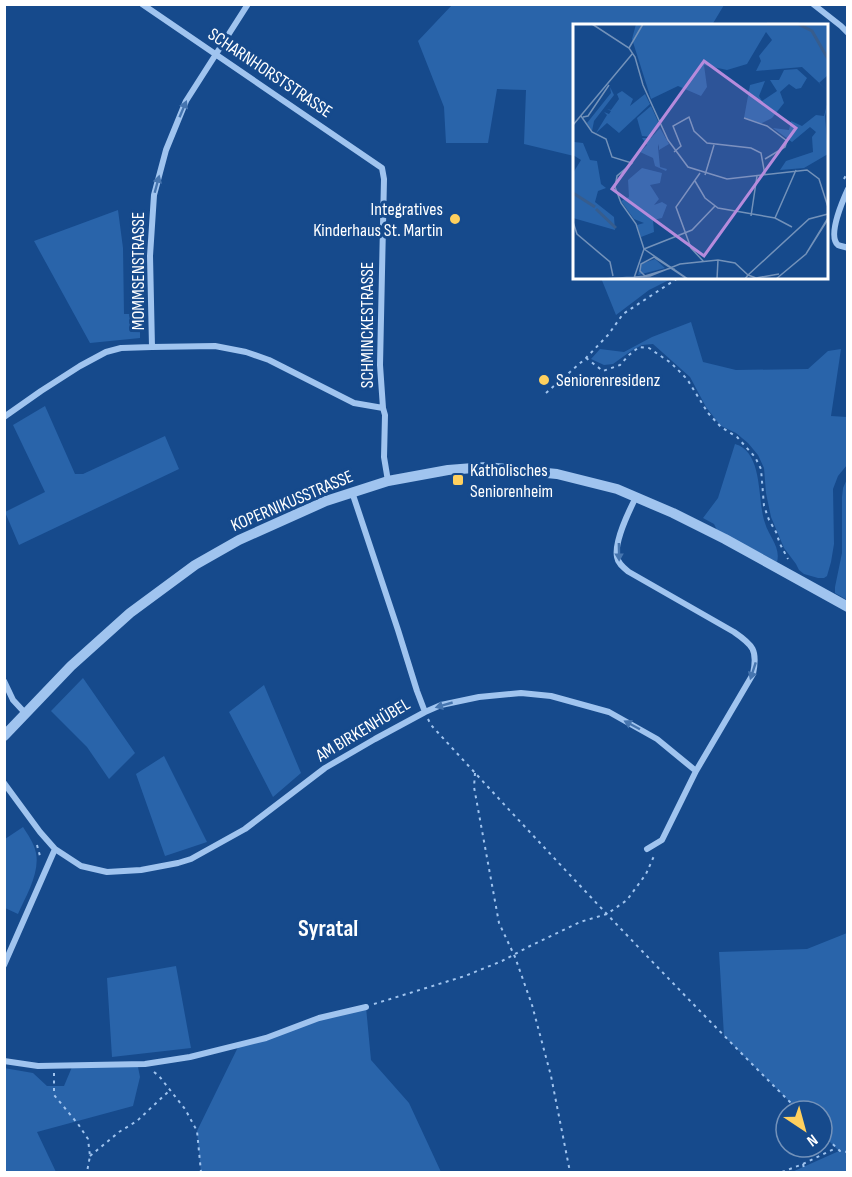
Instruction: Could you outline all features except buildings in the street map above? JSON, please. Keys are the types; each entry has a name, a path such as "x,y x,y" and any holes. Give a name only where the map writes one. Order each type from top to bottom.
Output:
{"street":[{"name":"SCHARNHORSTSTRASSE","path":"142,4 382,168"},
{"name":"MOMMSENSTRASSE","path":"152,347 150,256 154,195 166,150 186,101 248,4"},
{"path":"813,4 848,33"},
{"name":"SCHMINCKESTRASSE","path":"382,168 384,179 380,365 385,415 384,457 388,482"},
{"path":"848,189 835,224 834,239 838,245 848,248"},
{"path":"4,417 51,384 106,352 121,348 152,347 215,346 246,352 269,360 354,403 383,408"},
{"name":"KOPERNIKUSSTRASSE","path":"4,736 71,666 122,620 195,565 239,540 326,501 388,482 448,470 486,467 556,474 617,489 725,539 848,607"},
{"path":"352,492 425,711"},
{"path":"636,497 618,544 617,557 620,565 734,632 748,642 754,650 756,660 753,674 696,771 662,840 647,849"},
{"path":"4,681 13,700 26,714"},
{"name":"AM BIRKENHÜBEL","path":"4,783 55,849 81,866 107,872 141,870 191,859 245,829 325,768 425,711 479,697 521,693 551,696 609,712 657,739 696,771"},
{"path":"4,965 55,849"},
{"path":"4,1061 28,1066 145,1064 190,1057 266,1038 319,1018 366,1007"}],"path":[{"path":"546,393 586,358 608,335 623,314 676,279"},
{"path":"586,358 603,371 620,365 639,347 649,348 671,363 687,379 708,413 721,427 737,437 755,457 760,469 764,506 796,576 795,579"},
{"path":"425,711 431,725 475,773 723,1036 787,1099"},
{"path":"475,773 474,787 499,923 514,954 532,1005 551,1076 570,1173"},
{"path":"366,1007 465,976 502,961 580,922 607,914 627,900 646,874 655,857 647,849"},
{"path":"145,1064 171,1090 197,1131 201,1173"},
{"path":"54,1065 54,1095 88,1139 90,1156 87,1173"},
{"path":"90,1156 119,1132 137,1121 171,1090"},
{"path":"782,1173 836,1148 848,1152"},
{"path":"803,1164 805,1173"}],"shaded area":[{"path":"452,4 724,5 713,24 573,24 573,156 524,144 526,90 497,89 488,143 446,143 444,107 418,41"},
{"path":"118,210 123,248 124,314 140,314 140,338 90,343 34,241"},
{"path":"601,279 671,279 649,290 616,315"},
{"path":"691,322 703,362 736,370 808,369 828,351 841,349 831,416 847,417 847,465 838,476 833,489 834,544 827,576 824,578 804,574 784,548 771,517 764,468 758,455 736,433 721,426 706,407 690,377 653,344 642,345 613,364 604,365 591,359 600,349 624,352 652,337"},
{"path":"45,406 75,474 83,474 165,436 179,469 19,545 5,512 45,492 13,425"},
{"path":"735,444 751,457 755,467 763,514 776,547 777,562 717,530 714,524 703,518 718,498"},
{"path":"847,479 847,600 835,593 835,587 842,553 842,497"},
{"path":"83,678 135,753 109,779 87,747 51,711"},
{"path":"264,685 301,773 273,797 229,712"},
{"path":"164,756 207,842 165,856 136,774"},
{"path":"23,827 34,846 37,861 32,884 18,914 5,908 5,839"},
{"path":"847,933 847,1172 792,1172 821,1159 834,1159 834,1153 839,1151 834,1146 834,1099 787,1099 724,1036 719,952 807,949"},
{"path":"176,966 191,1048 112,1057 107,978"},
{"path":"366,1007 371,1060 409,1103 441,1172 201,1172 197,1131 239,1045 319,1018"},
{"path":"72,1067 138,1067 140,1077 133,1106 37,1132 56,1172 5,1172 4,1068 33,1073 47,1086 64,1086"}],"place":[{"name":"Integratives Kinderhaus St. Martin","path":"455,219"},
{"name":"Seniorenresidenz","path":"544,380"},
{"name":"Katholisches Seniorenheim","path":"458,480"}],"district":[{"name":"Syratal","path":"328,928"}]}
